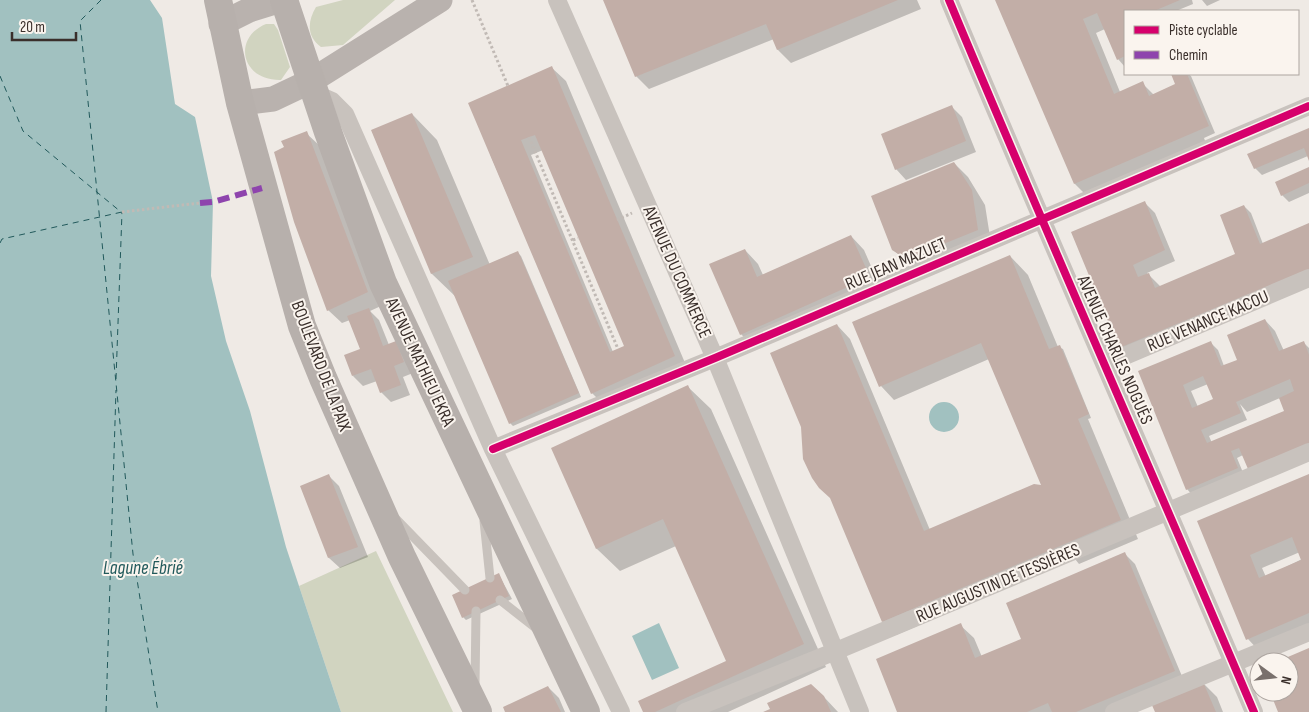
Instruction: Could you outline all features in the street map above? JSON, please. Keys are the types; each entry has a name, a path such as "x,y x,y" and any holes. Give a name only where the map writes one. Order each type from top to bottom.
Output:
{"main road":[{"path":"220,12 249,10 283,0"},
{"name":"AVENUE MATHIEU EKRA","path":"283,0 337,158 383,283 586,712"},
{"path":"240,103 273,99 313,87 440,0"},
{"name":"BOULEVARD DE LA PAIX","path":"220,12 240,103 302,326 376,499 476,708"}],"street":[{"name":"AVENUE DU COMMERCE","path":"558,0 715,358 860,712"},
{"name":"AVENUE CHARLES NOGUÈS","path":"948,0 1040,219 1106,364 1254,712"},
{"path":"313,87 345,114 476,412 621,712"},
{"name":"RUE JEAN MAZUET","path":"493,448 715,358 1309,106"},
{"name":"RUE VENANCE KACOU","path":"1106,364 1309,278"},
{"path":"448,423 476,412"},
{"name":"RUE AUGUSTIN DE TESSIÈRES","path":"685,712 834,652 1309,452"},
{"path":"1114,712 1309,632"},
{"path":"569,675 597,665"}],"lane":[{"path":"482,494 490,578"},
{"path":"376,499 465,590"},
{"path":"500,600 551,639"},
{"path":"476,612 476,708"}],"path":[{"path":"472,0 508,86"},
{"path":"529,137 618,348"},
{"path":"122,212 200,203"},
{"path":"573,240 578,238"}],"green space":[{"path":"343,0 395,0 343,45 321,47 316,43 311,34 310,24 313,13 316,7"},
{"path":"266,24 274,24 278,30 290,67 281,80 257,74 246,58 245,48 248,39 255,30"},
{"path":"376,551 453,712 341,712 299,586"}],"water":[{"name":"Lagune Ébrié","path":"0,0 150,0 162,18 175,104 195,117 213,202 211,276 226,341 250,411 286,547 341,712 0,712"},
{"path":"944,402 955,406 959,417 955,428 944,432 933,428 929,417 933,406"},
{"path":"659,623 679,668 652,680 632,636"}],"building":[{"path":"603,0 898,0 777,50 766,24 635,77"},
{"path":"995,0 1180,0 1156,10 1124,10 1124,56 1117,60 1097,13 1083,19 1114,94 1143,81 1149,96 1175,84 1171,75 1187,75 1209,126 1074,184"},
{"path":"552,66 675,356 591,394 468,103","holes":["535,135 624,346 610,352 521,140"]},
{"path":"952,105 966,141 895,170 881,134"},
{"path":"412,113 473,257 431,274 371,130"},
{"path":"1309,128 1309,161 1304,148 1254,169 1247,154"},
{"path":"307,131 368,292 327,311 294,222 274,152 284,147 281,141"},
{"path":"954,162 972,190 978,230 906,259 892,250 871,196"},
{"path":"1309,167 1309,183 1281,196 1275,182"},
{"path":"1145,201 1165,250 1133,265 1138,277 1149,273 1155,288 1235,254 1220,215 1244,205 1260,244 1309,223 1309,269 1119,348 1071,232"},
{"path":"851,235 870,277 740,335 709,264 745,249 757,277"},
{"path":"518,251 579,393 509,424 448,281"},
{"path":"1010,255 1049,349 1060,345 1089,414 1078,419 1121,520 882,622 830,498 812,478 803,459 801,427 770,353 837,324 924,531 1034,484 1041,485 981,343 879,387 852,322"},
{"path":"369,308 383,346 396,341 404,362 394,366 401,385 380,393 371,369 352,376 344,355 360,349 347,316"},
{"path":"1265,319 1279,351 1304,341 1309,355 1309,443 1248,469 1239,448 1231,451 1238,468 1186,490 1138,371 1211,341 1221,366 1237,360 1227,335","holes":["1203,376 1213,399 1192,408 1183,385","1290,379 1294,391 1279,398 1284,411 1207,443 1201,430 1241,413 1236,402"]},
{"path":"688,385 804,644 655,712 643,712 638,701 726,661 663,519 596,549 551,448"},
{"path":"329,474 358,547 328,558 300,486"},
{"path":"1309,474 1309,613 1246,640 1197,521","holes":["1292,537 1301,560 1259,578 1250,555"]},
{"path":"1125,552 1175,671 1076,712 1052,712 1048,703 1027,712 897,712 876,659 961,623 975,658 1021,639 1006,603"},
{"path":"499,573 509,596 462,618 452,595"},
{"path":"1309,648 1309,712 1278,712 1274,702 1299,702 1299,652"},
{"path":"1203,682 1216,712 1155,712 1151,703"},
{"path":"811,684 824,696 831,712 763,712 770,709 767,703"},
{"path":"548,686 561,712 505,712 503,707"}],"ferry route":[{"path":"101,0 80,21 133,554 158,712"},
{"path":"0,76 23,131 121,212"},
{"path":"0,243 2,239 122,212"},
{"path":"116,379 122,212"},
{"path":"106,712 116,390"}],"marked path":[{"path":"200,203 213,202 262,188"}],"cycle path":[{"path":"949,0 1254,712"},
{"path":"493,449 715,358 1309,106"}]}
